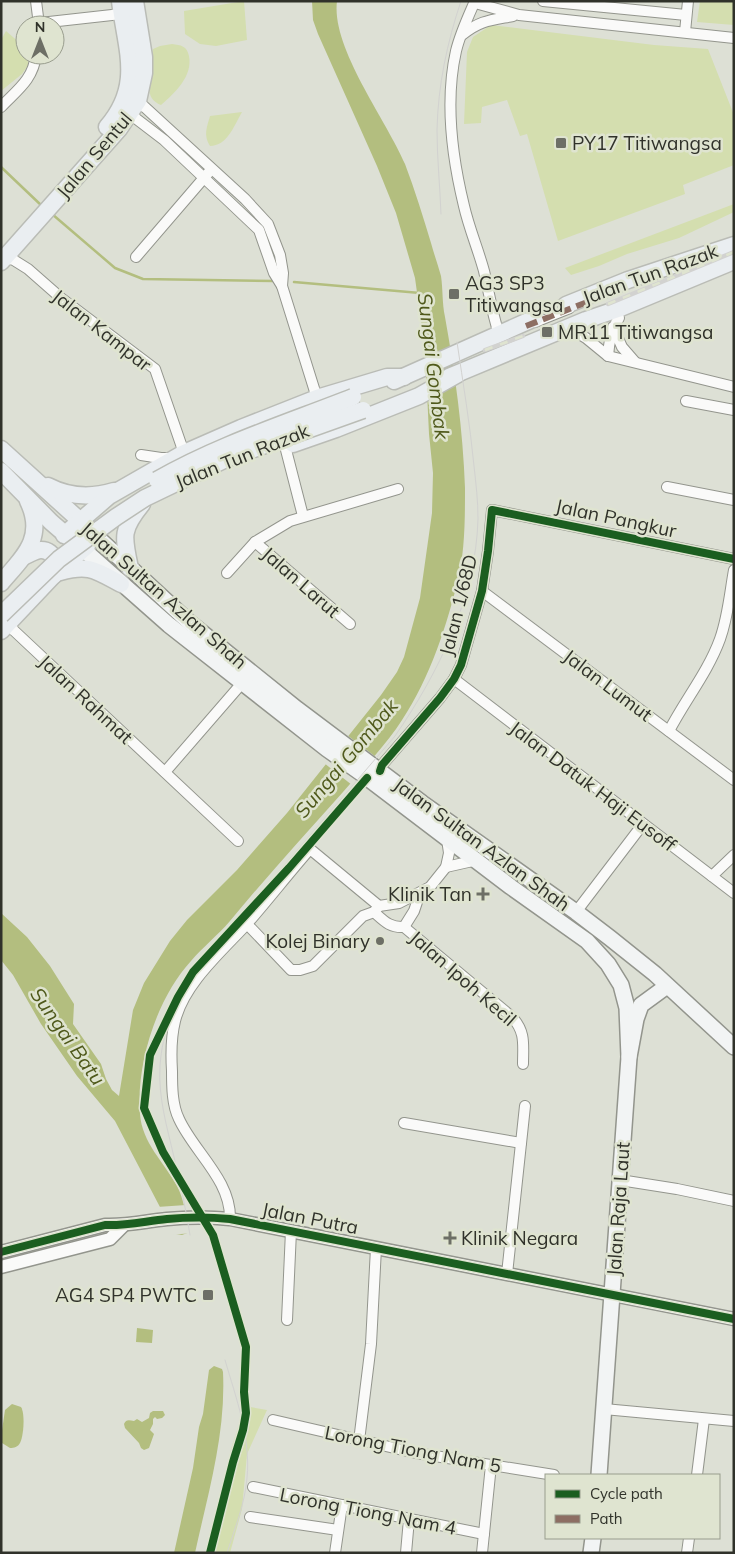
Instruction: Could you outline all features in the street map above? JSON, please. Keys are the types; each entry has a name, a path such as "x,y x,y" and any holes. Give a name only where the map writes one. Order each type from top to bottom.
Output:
{"main road":[{"name":"Jalan Sentul","path":"2,256 37,214 134,108 144,73 144,57 135,1"},
{"name":"Jalan Sentul","path":"52,198 112,121 120,108 127,89 130,69 120,8"},
{"path":"708,254 734,239"},
{"name":"Jalan Tun Razak","path":"566,304 628,280 734,245"},
{"name":"Jalan Tun Razak","path":"3,624 83,549 142,504 220,469 336,428 458,374 734,261"},
{"name":"Jalan Tun Razak","path":"547,337 616,323 734,273"},
{"name":"Jalan Tun Razak","path":"3,624 59,559 145,498 226,459 358,403 409,375 530,322"},
{"name":"Jalan Tun Razak","path":"64,535 109,496 179,455 317,398 388,376 409,375"},
{"name":"Jalan Tun Razak","path":"1,599 53,551 109,509 140,489 185,465 220,448 358,403 418,393"},
{"name":"Jalan Sultan Azlan Shah","path":"1,449 196,628 331,743"},
{"name":"Jalan Sultan Azlan Shah","path":"1,471 64,535 83,549 169,625 243,682 429,808 576,912 645,966 734,1047"},
{"path":"33,478 66,494 96,494 123,488"},
{"path":"123,488 115,496 112,503 117,510 125,512 142,504"},
{"path":"1,583 26,556 32,542 34,526 32,511 25,496"},
{"path":"130,568 125,544 125,533 131,518 142,504"},
{"path":"26,556 42,550 49,552 54,558 55,574 72,569 89,568 121,584"},
{"name":"Jalan Sultan Azlan Shah","path":"370,769 447,839 587,941 608,964 621,985 627,1008 629,1057"},
{"name":"Jalan Raja Laut","path":"599,1474 629,1057 636,1019 641,1005 667,986"},
{"path":"591,1553 593,1539"}],"street":[{"path":"36,1 38,15"},
{"path":"502,1 519,14"},
{"path":"543,1 686,15"},
{"path":"685,32 688,1"},
{"path":"499,334 484,273 464,206 457,176 451,133 456,49 475,2 519,14 734,38"},
{"path":"65,19 120,8"},
{"path":"462,36 478,23 519,14"},
{"path":"1,107 28,80 34,65"},
{"path":"134,108 212,169 245,199 268,224 280,256 283,273 282,286"},
{"path":"134,108 164,140 259,230 274,273 282,286 317,398"},
{"path":"136,257 212,169"},
{"name":"Jalan Kampar","path":"2,256 22,265 61,298 155,369 179,455"},
{"path":"530,322 595,299"},
{"path":"608,356 610,339 616,323"},
{"path":"616,323 622,347 636,363"},
{"path":"576,332 608,356 734,387"},
{"path":"686,401 734,410"},
{"path":"285,446 304,516"},
{"path":"141,455 160,458 179,455"},
{"path":"667,487 734,500"},
{"name":"Jalan Larut","path":"350,624 255,542 290,521 398,489"},
{"name":"Jalan Pangkur","path":"492,510 734,560"},
{"name":"Jalan 1/68D","path":"370,769 382,765 440,698 454,680 462,665 482,590 492,510"},
{"path":"227,573 255,542"},
{"path":"669,731 718,645 734,570"},
{"name":"Jalan Lumut","path":"482,590 734,780"},
{"name":"Jalan Rahmat","path":"3,624 166,772 238,841"},
{"name":"Jalan Datuk Haji Eusoff","path":"454,680 734,893"},
{"path":"166,772 243,682"},
{"path":"576,912 643,824"},
{"path":"230,1218 229,1199 203,1154 186,1132 178,1117 172,1085 172,1058 175,1021 184,1001 207,967 246,924 292,970 313,966 363,916 377,909 399,903 430,887 446,867 449,853 447,839"},
{"name":"Jalan Ipoh Kecil","path":"246,924 310,849 377,909 388,925 396,928 404,927 481,990 520,1026 523,1037 523,1064"},
{"path":"712,876 734,855"},
{"path":"446,867 477,860"},
{"path":"404,927 414,911 420,893"},
{"path":"506,1274 525,1106"},
{"path":"404,1124 521,1143"},
{"path":"620,1180 734,1201"},
{"name":"Jalan Putra","path":"1,1252 105,1225 123,1226 145,1222 230,1218 734,1319"},
{"name":"Jalan Putra","path":"1,1267 110,1239 123,1226"},
{"path":"288,1320 291,1231"},
{"path":"359,1441 371,1344 376,1248"},
{"path":"604,1408 734,1422"},
{"path":"697,1474 704,1419"},
{"name":"Lorong Tiong Nam 5","path":"273,1420 416,1453 547,1474"},
{"path":"482,1553 491,1466"},
{"name":"Lorong Tiong Nam 4","path":"253,1487 484,1534"},
{"path":"335,1553 342,1505"},
{"name":"Lorong Tiong Nam 4","path":"250,1517 338,1530"},
{"path":"406,1553 409,1519"},
{"path":"687,1553 689,1539"}],"shaded area":[{"path":"244,1 247,40 216,46 200,44 185,34 184,11"},
{"path":"700,1 734,1 734,25 697,22"},
{"path":"491,25 654,45 708,49 734,115 734,165 683,185 685,194 558,241 527,134 520,136 507,100 482,107 481,123 464,124 467,52 473,37"},
{"path":"6,31 15,39 15,65 28,65 22,74 1,91 1,40"},
{"path":"172,44 187,50 190,63 182,84 161,105 151,98 149,90 152,53 153,49"},
{"path":"242,112 225,139 221,143 210,146 206,135 210,116"},
{"path":"734,204 734,212 679,238 627,254 571,275 565,268"},
{"path":"245,1406 267,1410 247,1454 242,1509 230,1553 209,1553 231,1449"}],"water":[{"name":"Sungai Gombak","path":"312,1 337,1 337,20 342,40 362,83 405,164 441,276 462,445 465,488 463,548 460,572 440,641 417,695 396,729 230,921 191,961 168,993 159,1012 145,1053 140,1094 140,1114 149,1143 172,1177 181,1197 190,1232 182,1235 170,1233 161,1209 115,1121 77,1076 41,1024 13,975 1,960 1,913 27,937 50,966 74,1004 73,1024 101,1064 112,1090 119,1096 133,1010 144,983 170,941 187,920 237,870 287,813 381,695 397,672 404,657 420,598 432,513 433,473 425,350 415,278 396,213 318,34 313,20"},
{"path":"137,1328 153,1330 152,1343 136,1342"},
{"path":"214,1366 222,1369 223,1372 222,1418 215,1463 195,1553 174,1553 193,1468 209,1370"},
{"path":"12,1404 21,1407 23,1424 20,1443 16,1447 10,1448 2,1443 1,1437 5,1410"},
{"path":"153,1411 163,1411 165,1415 162,1418 157,1419 155,1417 153,1419 150,1430 154,1434 149,1448 144,1450 125,1428 124,1424 129,1420 134,1421 137,1419 142,1422 149,1418 150,1413"}],"pier":[{"path":"347,735 376,757 352,785 324,763"},
{"path":"186,1205 193,1233 169,1235 157,1207"}],"waterway":[{"path":"1,167 42,206"},
{"path":"52,214 115,268 143,279 274,281"},
{"path":"294,282 420,293"}],"tunnel":[{"path":"535,318 566,305"}],"tram line":[{"path":"441,214 437,140 439,97 451,33 461,1"},
{"path":"190,1235 160,1089 163,1041 175,1006 192,973 395,736 426,687 452,634 470,577 476,548 478,519 477,492 457,342"},
{"path":"225,1360 242,1418 248,1463 244,1497 227,1553"}],"railway":[{"path":"608,304 734,252"},
{"path":"485,350 523,336"}],"marked path":[{"path":"526,326 595,299"}],"cycle path":[{"path":"380,771 382,765 440,698 454,679 461,665 482,591 492,510 734,559"},
{"path":"210,1553 246,1413 244,1392 246,1347 213,1235 163,1152 144,1108 150,1055 178,997 193,972 289,868 367,778"},
{"path":"1,1252 105,1225 183,1218 230,1219 734,1319"}],"place":[{"name":"PY17 Titiwangsa","path":"561,143"},
{"name":"AG3 SP3 Titiwangsa","path":"454,294"},
{"name":"MR11 Titiwangsa","path":"547,332"},
{"name":"Klinik Tan","path":"483,894"},
{"name":"Kolej Binary","path":"380,941"},
{"name":"Klinik Negara","path":"450,1238"},
{"name":"AG4 SP4 PWTC","path":"208,1295"}],"water label":[{"name":"Sungai Batu","path":"68,1036"}]}
